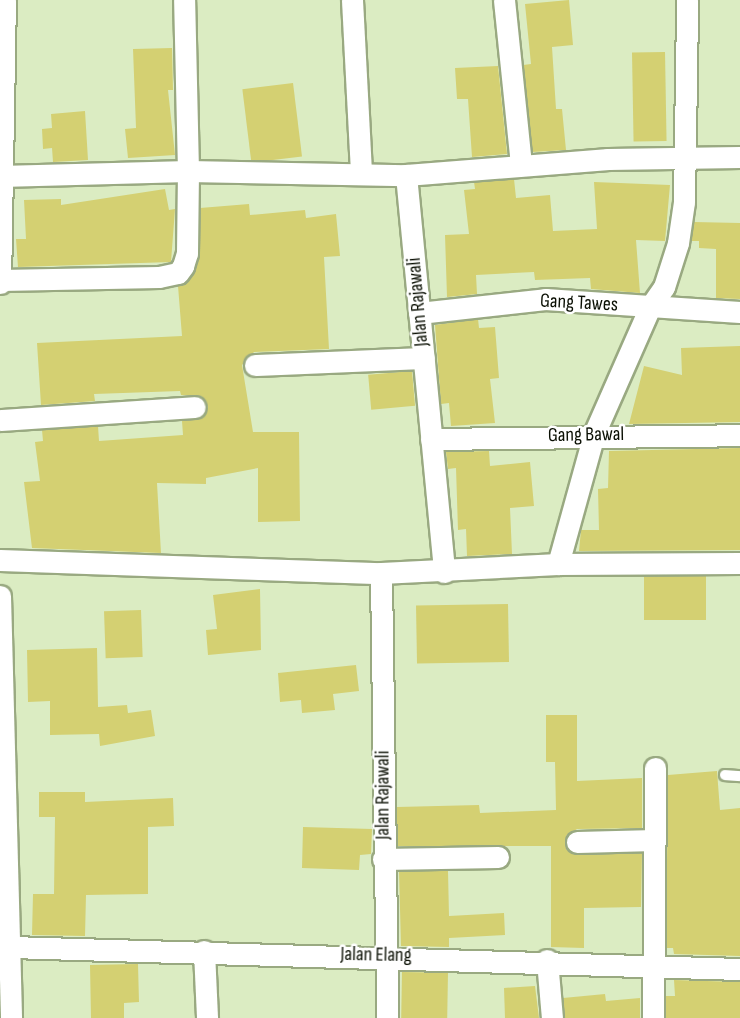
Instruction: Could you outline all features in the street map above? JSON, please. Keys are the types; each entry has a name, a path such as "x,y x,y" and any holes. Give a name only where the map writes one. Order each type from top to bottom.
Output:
{"street":[{"path":"5,0 0,281 159,278 178,273 187,253 188,171 184,0"},
{"path":"352,0 361,174"},
{"path":"504,0 520,165"},
{"path":"558,564 594,434 650,307 664,287 678,243 684,157 687,0"},
{"path":"1,176 188,171 406,175 520,165 684,157 740,157"},
{"name":"Jalan Rajawali","path":"406,175 444,572"},
{"name":"Gang Tawes","path":"419,313 545,299 740,312"},
{"path":"255,365 424,358"},
{"path":"0,420 195,407"},
{"name":"Gang Bawal","path":"431,439 594,434 740,435"},
{"path":"0,560 381,573 444,572 558,564 740,563"},
{"name":"Jalan Rajawali","path":"381,573 383,859 387,1018"},
{"path":"0,596 2,789 11,948 11,1018"},
{"path":"653,1018 650,968 656,840 655,768"},
{"path":"577,842 656,840"},
{"path":"383,859 498,857"},
{"name":"Jalan Elang","path":"11,948 386,955 547,960 650,968 740,969"},
{"path":"204,951 207,1018"},
{"path":"547,960 552,1018"}],"lane":[{"path":"725,775 740,776"}],"building":[{"path":"569,0 573,45 552,47 556,109 562,109 566,150 532,152 523,65 531,64 525,4"},
{"path":"172,48 173,90 168,90 175,155 128,158 125,129 136,128 133,49"},
{"path":"665,52 667,141 634,142 632,53"},
{"path":"498,66 507,154 472,157 468,99 457,99 455,68"},
{"path":"293,83 302,156 251,163 242,89"},
{"path":"85,111 88,160 53,162 52,148 43,149 42,129 52,128 51,114"},
{"path":"514,179 516,198 550,195 553,231 597,229 594,182 670,185 665,241 636,240 640,293 591,289 590,278 535,280 534,272 476,275 477,294 447,297 445,235 469,234 464,190 475,189 474,182"},
{"path":"165,189 169,210 175,209 171,262 18,267 16,239 26,239 24,200 61,199 61,205"},
{"path":"249,204 250,215 305,210 306,218 336,214 340,256 324,257 329,349 254,352 242,365 253,432 299,432 300,521 258,522 258,468 206,478 206,484 157,483 161,553 32,548 24,482 40,481 35,442 43,441 42,430 98,426 99,441 183,435 182,421 202,418 208,407 201,396 181,395 180,391 94,394 95,401 41,405 37,343 182,336 178,286 193,273 199,257 200,208"},
{"path":"694,222 740,223 740,299 716,298 716,249 699,248 699,241 691,241"},
{"path":"478,319 479,328 495,327 499,378 490,379 495,423 451,426 449,403 441,404 435,325"},
{"path":"740,346 740,422 629,424 644,366 682,375 681,348"},
{"path":"412,371 415,406 371,410 368,375"},
{"path":"740,448 740,550 579,551 581,530 599,530 598,489 608,488 609,451"},
{"path":"489,451 490,466 530,462 534,506 510,508 512,554 467,556 466,529 458,530 456,468 448,469 446,452"},
{"path":"644,576 706,576 706,620 644,620"},
{"path":"260,589 261,650 208,655 206,630 217,629 213,595"},
{"path":"508,604 509,662 417,664 416,606"},
{"path":"141,610 143,657 106,658 104,611"},
{"path":"97,648 98,707 127,705 128,713 151,710 155,736 100,746 99,734 50,735 50,701 28,702 27,650"},
{"path":"356,665 359,691 333,694 335,710 302,713 301,700 280,702 278,673"},
{"path":"546,715 577,715 577,781 642,778 642,828 577,829 566,836 566,849 577,855 642,853 641,907 584,908 584,948 551,947 551,846 397,846 397,807 479,805 480,813 556,810 555,762 546,762"},
{"path":"717,771 720,810 740,808 740,956 674,954 673,948 666,948 668,775"},
{"path":"39,792 85,792 85,802 173,798 174,826 148,827 148,894 86,895 85,936 32,935 33,894 54,894 55,817 39,817"},
{"path":"303,827 372,829 371,854 360,855 359,870 302,868"},
{"path":"399,871 448,871 449,916 504,913 505,935 449,938 449,947 401,946"},
{"path":"138,964 139,1002 124,1003 124,1018 91,1018 90,965"},
{"path":"402,972 448,973 447,1018 401,1018"},
{"path":"674,980 740,982 740,1018 666,1018 666,996 675,996"},
{"path":"535,986 539,1018 505,1018 504,988"},
{"path":"605,994 606,1001 640,998 640,1018 565,1018 563,998"}]}
